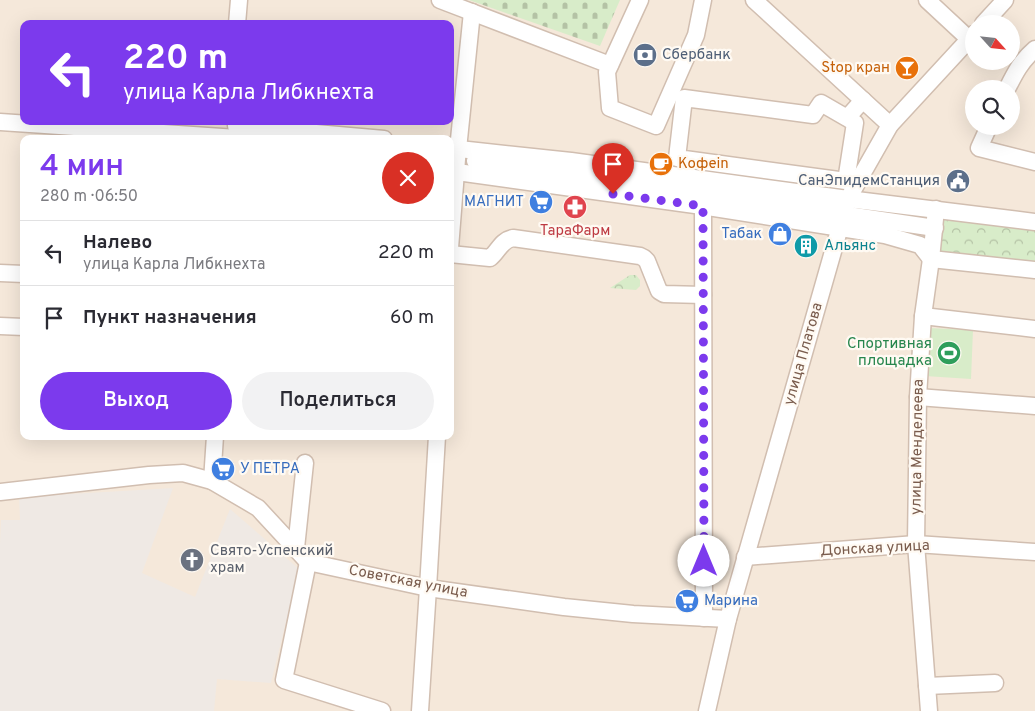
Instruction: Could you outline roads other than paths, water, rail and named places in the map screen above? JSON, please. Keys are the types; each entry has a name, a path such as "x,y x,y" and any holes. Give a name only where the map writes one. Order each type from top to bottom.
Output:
{"street":[{"path":"237,20 239,0"},
{"path":"440,0 610,65"},
{"path":"640,0 607,72 610,108 656,126 696,35 704,0"},
{"path":"754,0 890,126"},
{"path":"927,0 965,31"},
{"path":"991,15 1005,0"},
{"path":"454,159 472,12"},
{"name":"улица Платова","path":"707,711 728,619 745,556 849,215 890,126 965,43"},
{"path":"1012,80 1026,57 1035,49"},
{"path":"684,98 813,115 821,103 847,118 855,123 846,181 677,158 684,98"},
{"path":"847,118 863,100"},
{"path":"0,113 20,115"},
{"path":"0,122 20,123"},
{"path":"77,125 308,135"},
{"path":"179,125 231,131"},
{"path":"0,131 54,135"},
{"path":"986,135 979,148 1035,162"},
{"path":"454,159 703,206 849,215 936,209 1035,222"},
{"path":"454,159 935,228"},
{"path":"703,206 704,618"},
{"name":"улица Менделеева","path":"929,711 916,544 918,397 922,316 931,259 936,209"},
{"path":"849,215 885,235 920,245 931,259 1035,270"},
{"path":"454,255 490,258 505,241 513,238 640,256 647,261 661,293 703,295"},
{"path":"0,273 20,274"},
{"path":"922,316 1035,329"},
{"path":"0,326 20,327"},
{"path":"918,397 1035,406"},
{"path":"212,481 215,440"},
{"path":"420,711 436,440"},
{"path":"296,548 304,463"},
{"path":"0,492 149,475 183,473 212,481 258,508 308,562 284,680 382,711"},
{"name":"Донская улица","path":"745,556 916,544 1035,552"},
{"name":"Советская улица","path":"308,562 428,588 564,607 634,614 728,619"},
{"path":"927,686 995,683"}],"place":[{"name":"Сбербанк","path":"645,55"},
{"name":"Stop кран","path":"907,68"},
{"name":"Кофеin","path":"661,164"},
{"name":"СанЭпидемСтанция","path":"958,181"},
{"name":"МАГНИТ","path":"541,202"},
{"name":"ТараФарм","path":"575,207"},
{"name":"Табак","path":"780,234"},
{"name":"Альянс","path":"806,246"},
{"name":"Спортивная площадка","path":"949,353"},
{"name":"У ПЕТРА","path":"223,469"},
{"name":"Свято-Успенский храм","path":"192,560"},
{"name":"Марина","path":"687,601"}]}
